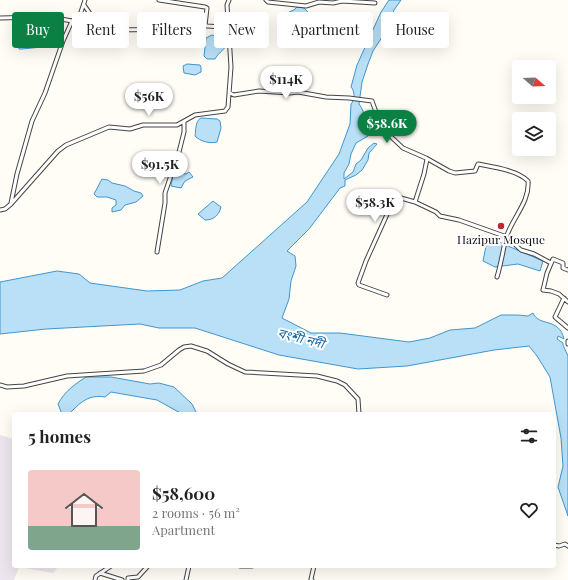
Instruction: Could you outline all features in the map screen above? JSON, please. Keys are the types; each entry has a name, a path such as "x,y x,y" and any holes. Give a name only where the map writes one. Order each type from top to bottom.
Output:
{"street":[{"path":"81,12 86,0"},
{"path":"159,0 205,7 207,8 206,18"},
{"path":"227,12 227,5 229,0"},
{"path":"266,0 268,2 306,6 319,2 333,3 342,1 375,3"},
{"path":"84,6 98,25 112,30 137,30"},
{"path":"0,18 27,18 40,16 72,21 62,41 45,93 32,121 17,174 11,204"},
{"path":"0,210 5,209 11,204 58,151 66,145 109,127 130,129 143,125 177,125 195,114 225,111 228,107 230,93 231,67 230,48"},
{"path":"230,93 234,94 259,90 303,93 326,97 372,101 380,123 387,133 399,145 411,152 455,173 475,171 478,164 495,167 526,178 528,183 527,194 507,237 497,277"},
{"path":"157,252 165,203 165,193 179,152 184,132 184,121"},
{"path":"415,202 427,159"},
{"path":"387,295 359,285 358,283 366,261 394,199 401,198 415,202 436,212 440,216 459,220 507,237 521,250 534,254 551,263"},
{"path":"568,270 563,268 563,263 552,259 543,290 559,294 568,302"},
{"path":"564,298 555,317 568,328"},
{"path":"0,385 7,387 24,386 67,376 144,371 161,365 179,350 184,347 191,346 207,351 228,364 245,372 317,376 337,381 345,385 358,399 359,412"},
{"path":"556,545 565,544 568,546"},
{"path":"95,580 96,576 108,568"},
{"path":"128,580 128,578 138,577 146,568"},
{"path":"186,580 189,568"},
{"path":"312,580 314,568"},
{"path":"100,573 122,580"}],"shaded area":[{"path":"0,435 12,438 12,568 19,568 14,580 0,580"},
{"path":"25,568 57,568 53,573"}],"water":[{"path":"389,0 401,0 393,12 381,12"},
{"path":"297,7 304,8 308,12 289,12"},
{"name":"বংশী নদী","path":"381,12 381,39 373,51 368,64 362,82 359,104 366,120 368,136 356,143 351,154 349,164 344,173 344,179 353,172 356,164 361,160 368,148 374,143 377,144 369,153 368,160 362,170 356,175 345,180 345,186 340,188 309,229 287,251 295,256 296,266 291,281 289,299 282,318 311,333 340,333 409,342 430,338 450,330 475,328 501,315 528,316 533,313 540,320 554,325 561,332 564,339 558,336 557,339 563,343 568,356 568,516 558,487 563,466 561,438 550,377 529,346 494,350 407,366 358,369 279,355 195,328 159,328 140,324 46,329 0,334 0,282 57,271 79,274 90,283 147,291 180,290 203,281 222,278 307,202 339,154 350,124 351,104 354,96 351,87 357,65 365,48 373,48 373,30"},
{"path":"214,36 214,48 225,48 215,59 207,59 204,56 206,38"},
{"path":"187,64 200,65 201,72 195,75 184,73 183,66"},
{"path":"201,118 217,119 220,121 221,128 217,142 205,142 195,136 197,123"},
{"path":"189,172 193,177 185,181 181,188 171,186 173,175 177,173 186,174"},
{"path":"102,179 125,186 141,193 143,196 136,202 125,205 121,210 112,212 112,208 116,205 116,200 107,197 97,197 94,194"},
{"path":"213,201 221,207 220,210 213,218 205,220 198,214"},
{"path":"488,236 543,261 540,271 518,264 495,267 483,261"},
{"path":"86,377 111,377 150,384 159,383 174,387 192,404 196,412 178,412 157,400 111,392 105,397 99,396 85,400 71,412 61,412 58,404 60,400 78,382"}],"place":[{"name":"Hazipur Mosque","path":"501,226"}]}
